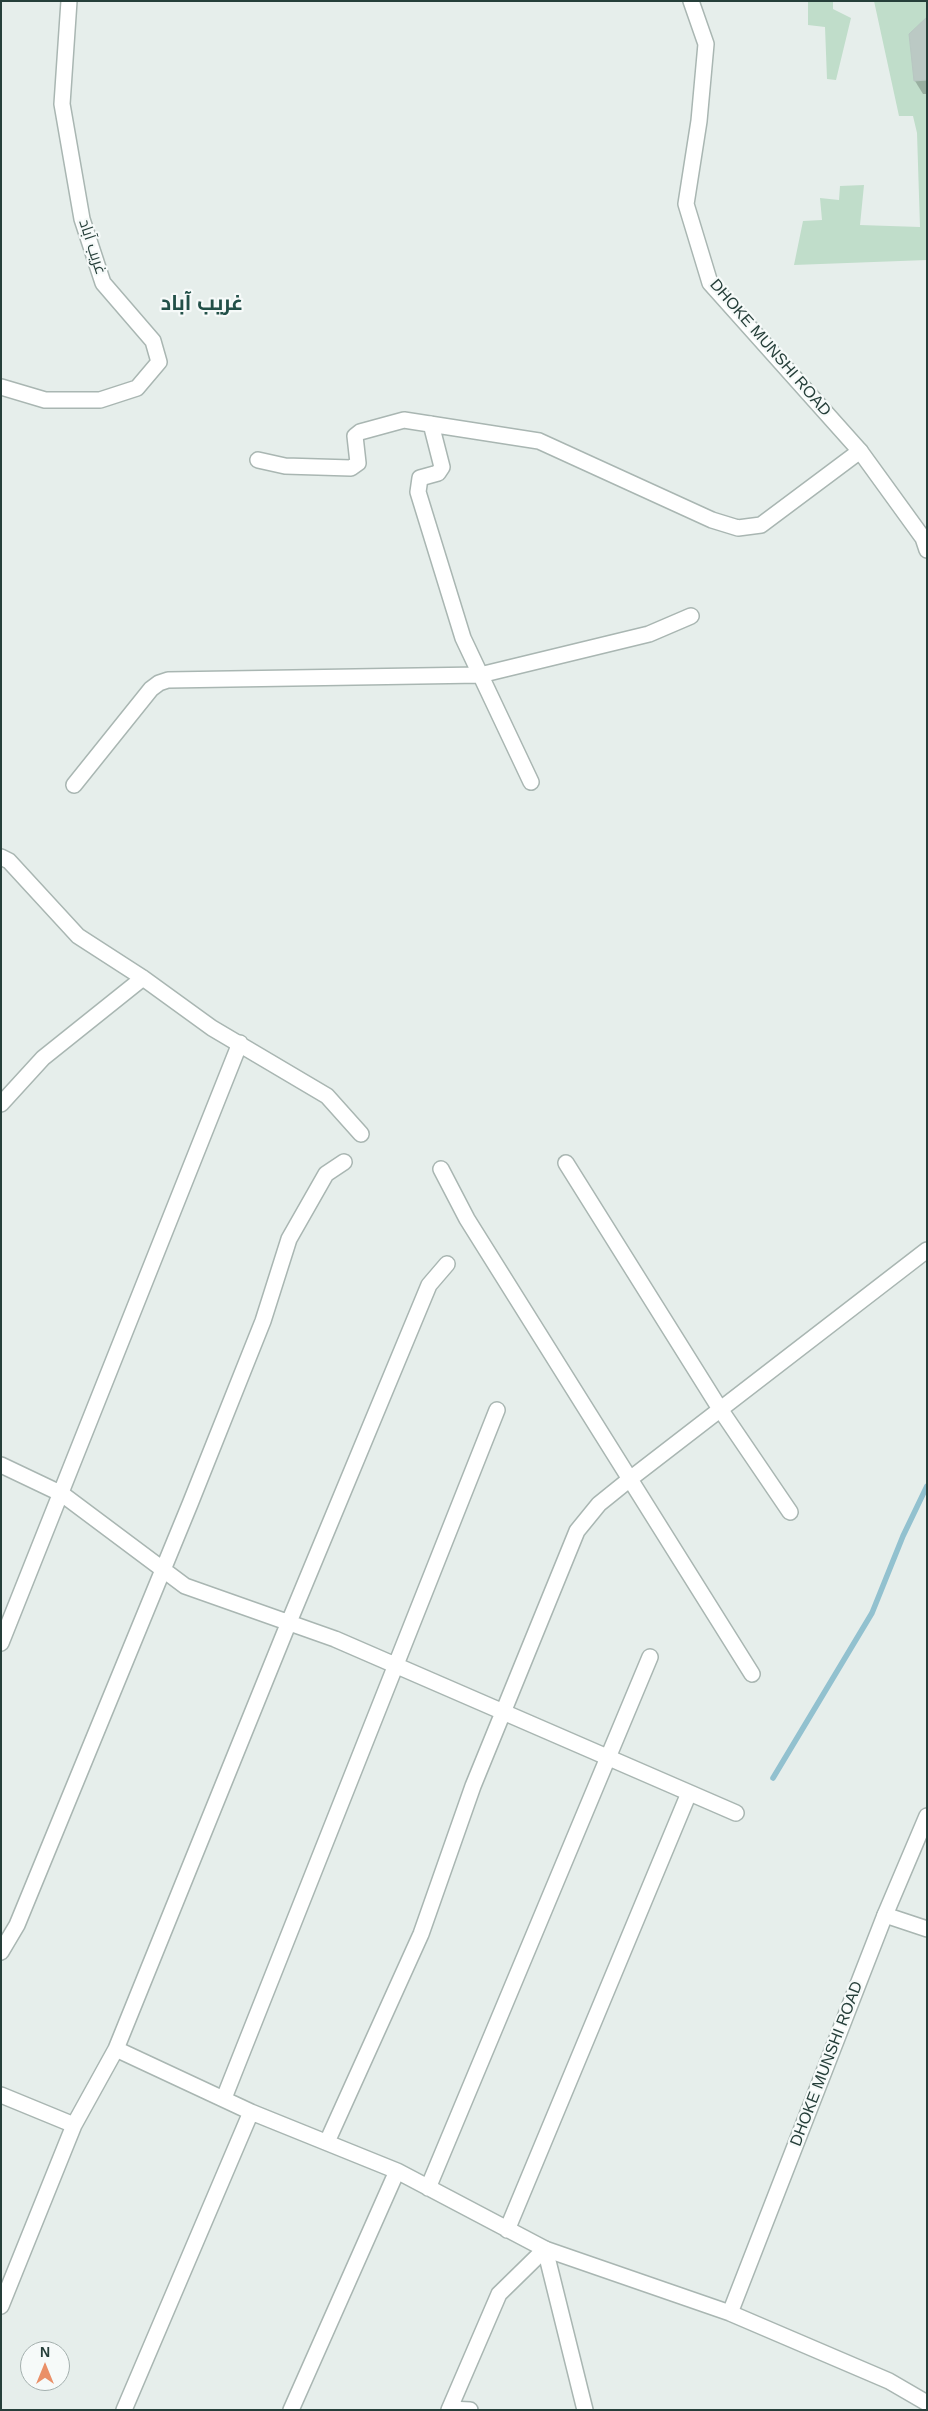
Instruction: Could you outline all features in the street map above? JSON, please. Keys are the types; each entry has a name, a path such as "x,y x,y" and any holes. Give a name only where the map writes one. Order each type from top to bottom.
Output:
{"street":[{"name":"غریب آباد","path":"1,387 45,400 100,400 137,388 159,362 153,341 103,283 82,219 62,104 69,1"},
{"name":"DHOKE MUNSHI ROAD","path":"691,1 706,44 699,121 686,204 710,283 860,452 923,538 927,550"},
{"path":"258,460 285,466 351,468 358,463 354,441 355,436 360,432 404,420 540,441 712,520 738,528 761,525 860,452"},
{"path":"431,424 442,467 438,472 420,478 418,492 463,638 531,782"},
{"path":"74,785 151,689 159,683 168,680 480,675 650,634 691,616"},
{"path":"1,856 9,861 78,936 143,978 212,1028 327,1096 361,1134"},
{"path":"1,1104 43,1058 143,978"},
{"path":"1,1643 62,1494 240,1043"},
{"path":"1,1952 16,1925 163,1569 262,1321 288,1240 326,1174 344,1162"},
{"path":"566,1163 720,1409 790,1512"},
{"path":"441,1169 467,1219 752,1674"},
{"path":"327,2142 421,1934 473,1786 577,1530 599,1504 630,1479 927,1250"},
{"path":"1,2306 74,2125 116,2049 288,1622 429,1285 447,1264"},
{"path":"224,2098 497,1410"},
{"path":"1,1465 62,1494 185,1586 335,1639 736,1813"},
{"path":"428,2188 650,1656"},
{"path":"507,2230 690,1793"},
{"name":"DHOKE MUNSHI ROAD","path":"730,2312 885,1915 926,1818"},
{"path":"885,1915 927,1929"},
{"path":"116,2049 251,2112 397,2171 545,2249 730,2312 889,2381 927,2403"},
{"path":"1,2095 74,2125"},
{"path":"124,2410 251,2112"},
{"path":"290,2410 397,2171"},
{"path":"470,2410 450,2409 499,2294 545,2249"},
{"path":"545,2249 585,2410"}],"green space":[{"path":"808,1 833,1 833,9 851,18 836,80 827,79 825,27 808,25"},
{"path":"874,1 927,1 927,260 794,265 803,221 822,220 820,198 839,200 840,186 864,185 860,225 920,227 917,133 913,116 899,116"}],"building":[{"path":"927,17 927,80 914,81 909,34"}],"waterway":[{"path":"773,1778 872,1613 903,1536 927,1486"}],"district":[{"name":"غریب آباد","path":"202,304"}]}
